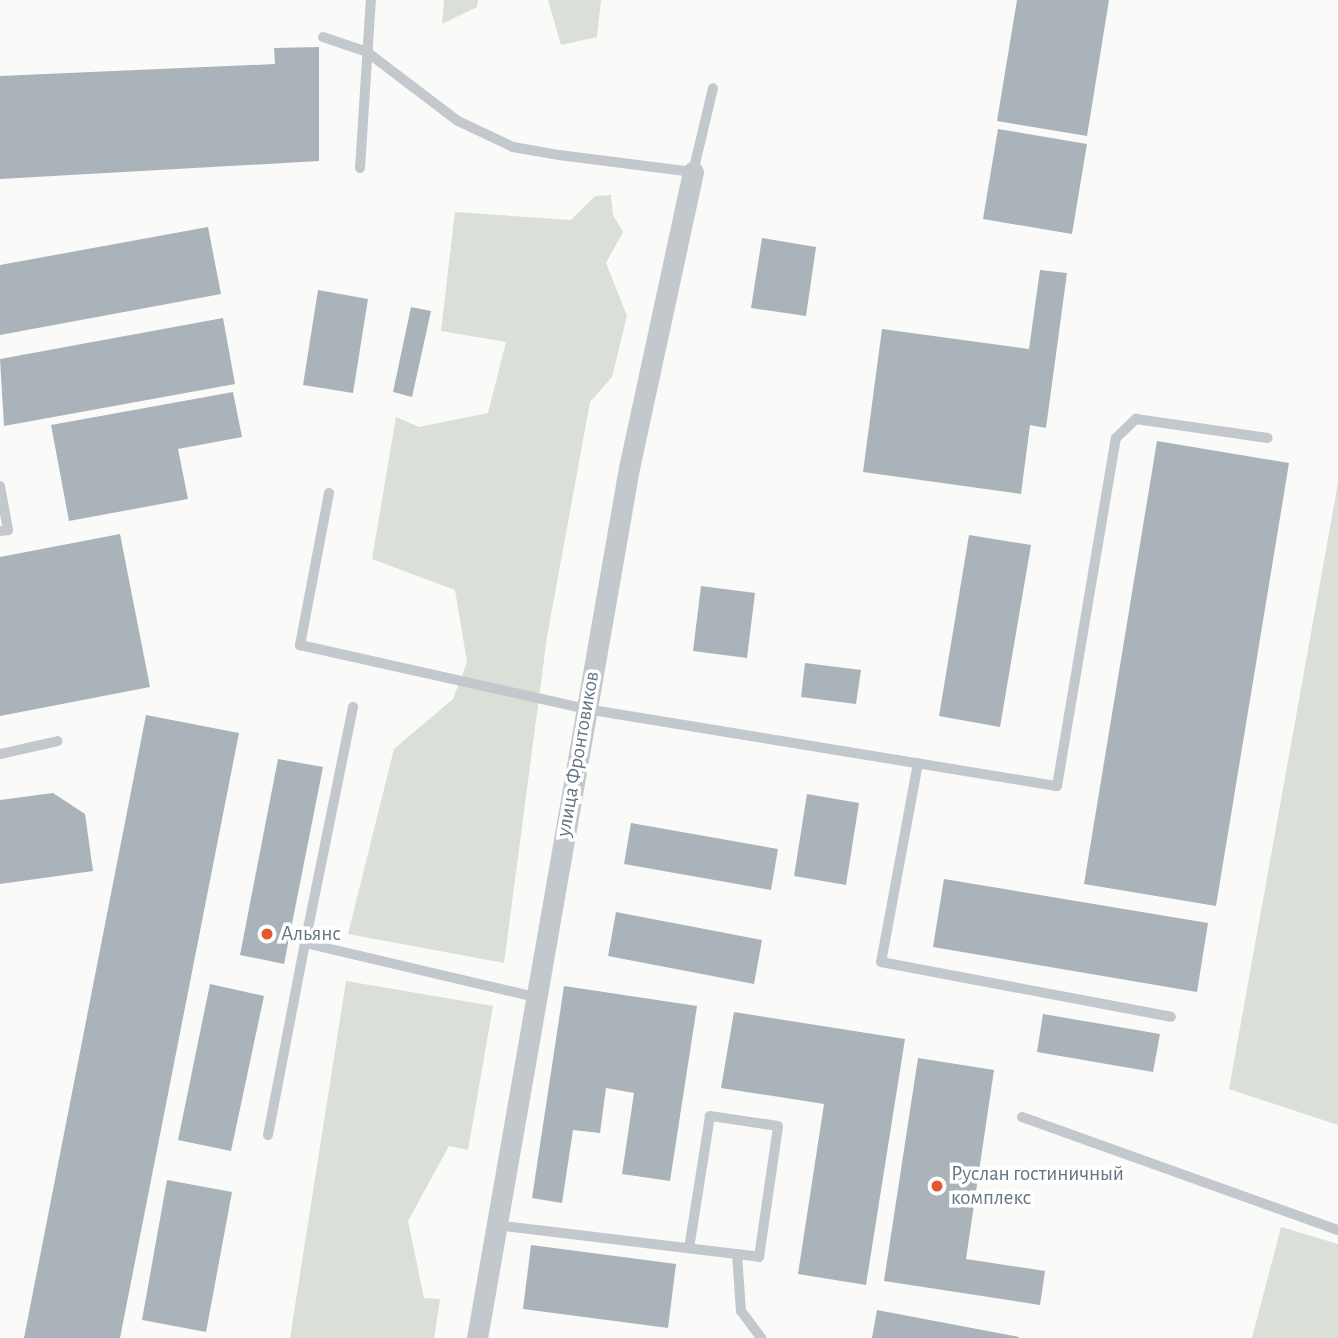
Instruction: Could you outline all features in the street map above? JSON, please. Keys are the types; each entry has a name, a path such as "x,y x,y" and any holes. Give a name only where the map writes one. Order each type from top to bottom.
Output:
{"street":[{"name":"улица Фронтовиков","path":"477,1338 629,468 694,172"}],"lane":[{"path":"359,168 371,0"},
{"path":"323,37 367,52 424,99 513,147 694,172 712,88"},
{"path":"329,494 300,645 586,709 1057,786 1116,438 1136,419 1268,438"},
{"path":"0,486 8,530 0,531"},
{"path":"268,1135 353,707"},
{"path":"0,754 58,741"},
{"path":"918,763 881,961 1171,1017"},
{"path":"305,943 535,997"},
{"path":"496,1225 759,1257 778,1126 710,1116 689,1248"},
{"path":"1022,1117 1338,1230"},
{"path":"737,1254 741,1311 761,1338"}],"shaded area":[{"path":"444,0 478,0 477,7 442,24"},
{"path":"548,0 601,0 597,37 561,45"},
{"path":"611,195 613,215 623,232 606,263 627,316 612,377 590,402 547,637 504,963 348,934 394,749 453,699 467,662 455,590 372,559 396,417 419,427 488,413 506,342 441,331 455,212 571,220 595,196"},
{"path":"1338,483 1338,1125 1229,1089"},
{"path":"346,981 493,1006 468,1150 449,1146 408,1221 424,1298 440,1299 434,1338 290,1338"},
{"path":"1281,1227 1338,1244 1338,1338 1252,1338"}],"building":[{"path":"1017,0 1109,0 1087,136 997,121"},
{"path":"319,47 319,161 0,179 0,76 275,64 274,48"},
{"path":"998,129 1087,144 1072,234 983,219"},
{"path":"208,227 221,294 0,335 0,265"},
{"path":"762,238 816,247 806,316 751,308"},
{"path":"1040,270 1067,273 1046,428 1030,425 1021,494 863,472 882,329 1029,349"},
{"path":"318,290 368,299 353,393 303,385"},
{"path":"411,307 431,311 412,397 393,392"},
{"path":"223,318 235,384 4,426 0,359"},
{"path":"233,392 242,437 178,449 188,499 69,521 51,425"},
{"path":"1157,441 1289,463 1216,906 1084,884"},
{"path":"120,534 150,687 0,716 0,557"},
{"path":"969,535 1031,545 1000,727 939,716"},
{"path":"701,586 755,593 747,658 693,651"},
{"path":"805,663 861,670 856,704 801,697"},
{"path":"146,715 239,733 120,1338 24,1338"},
{"path":"278,759 323,767 284,964 240,955"},
{"path":"53,793 85,814 93,871 0,884 0,800"},
{"path":"807,794 859,803 846,885 794,876"},
{"path":"631,823 778,849 771,890 624,864"},
{"path":"944,879 1208,923 1197,992 933,947"},
{"path":"616,912 762,940 754,984 608,956"},
{"path":"210,984 264,996 231,1151 178,1140"},
{"path":"564,986 697,1006 670,1181 622,1174 634,1093 606,1088 600,1133 573,1130 562,1203 532,1198"},
{"path":"734,1012 905,1039 866,1285 798,1274 824,1104 721,1088"},
{"path":"1043,1014 1160,1034 1153,1072 1037,1052"},
{"path":"918,1058 994,1070 966,1259 1045,1271 1040,1305 884,1281"},
{"path":"167,1180 232,1192 206,1332 142,1320"},
{"path":"531,1245 676,1264 668,1328 523,1309"},
{"path":"877,1310 1019,1337 1019,1338 872,1338"}],"place":[{"name":"Альянс","path":"267,934"},
{"name":"Руслан гостиничный комплекс","path":"937,1186"}]}
